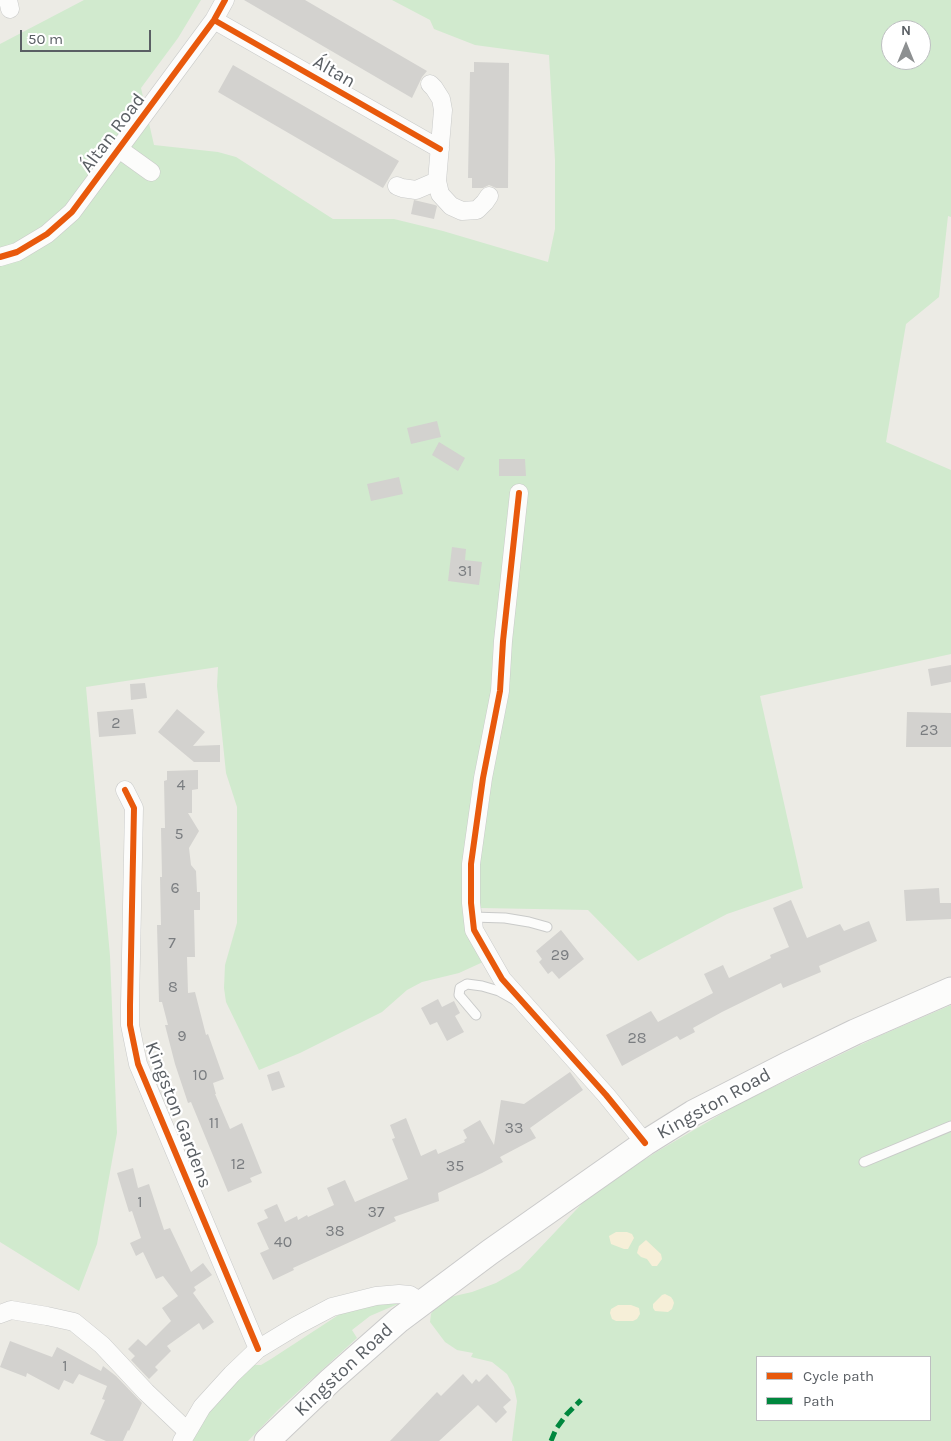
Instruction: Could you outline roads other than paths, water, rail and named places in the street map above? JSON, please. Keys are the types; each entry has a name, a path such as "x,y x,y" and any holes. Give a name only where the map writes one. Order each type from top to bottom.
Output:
{"main road":[{"name":"Kingston Road","path":"268,1441 369,1346 422,1302 645,1143 693,1113 780,1068 855,1032 951,990"}],"street":[{"name":"Áltan Road","path":"0,257 17,252 47,234 72,212 214,20 225,0"},
{"name":"Áltan","path":"214,20 440,149"},
{"path":"430,84 438,93 443,105 444,119 437,181 440,194 451,206 462,211 477,210 486,202 489,196"},
{"path":"119,149 151,172"},
{"path":"396,186 416,190 437,181"},
{"path":"519,493 503,641 500,691 483,778 471,864 474,930 502,979 606,1095 645,1143"},
{"name":"Kingston Gardens","path":"125,790 134,808 130,1025 138,1064 258,1350"},
{"name":"Kingston Road","path":"184,1436 202,1407 217,1388 258,1350 332,1307 357,1300 399,1294 410,1295 422,1302"},
{"path":"0,1314 11,1310 74,1322 102,1345 184,1436"}],"lane":[{"path":"472,917 505,918 529,922 547,928"},
{"path":"476,1015 459,995 460,988 467,984 499,991 515,1000 520,999"},
{"path":"864,1162 951,1126"}]}
